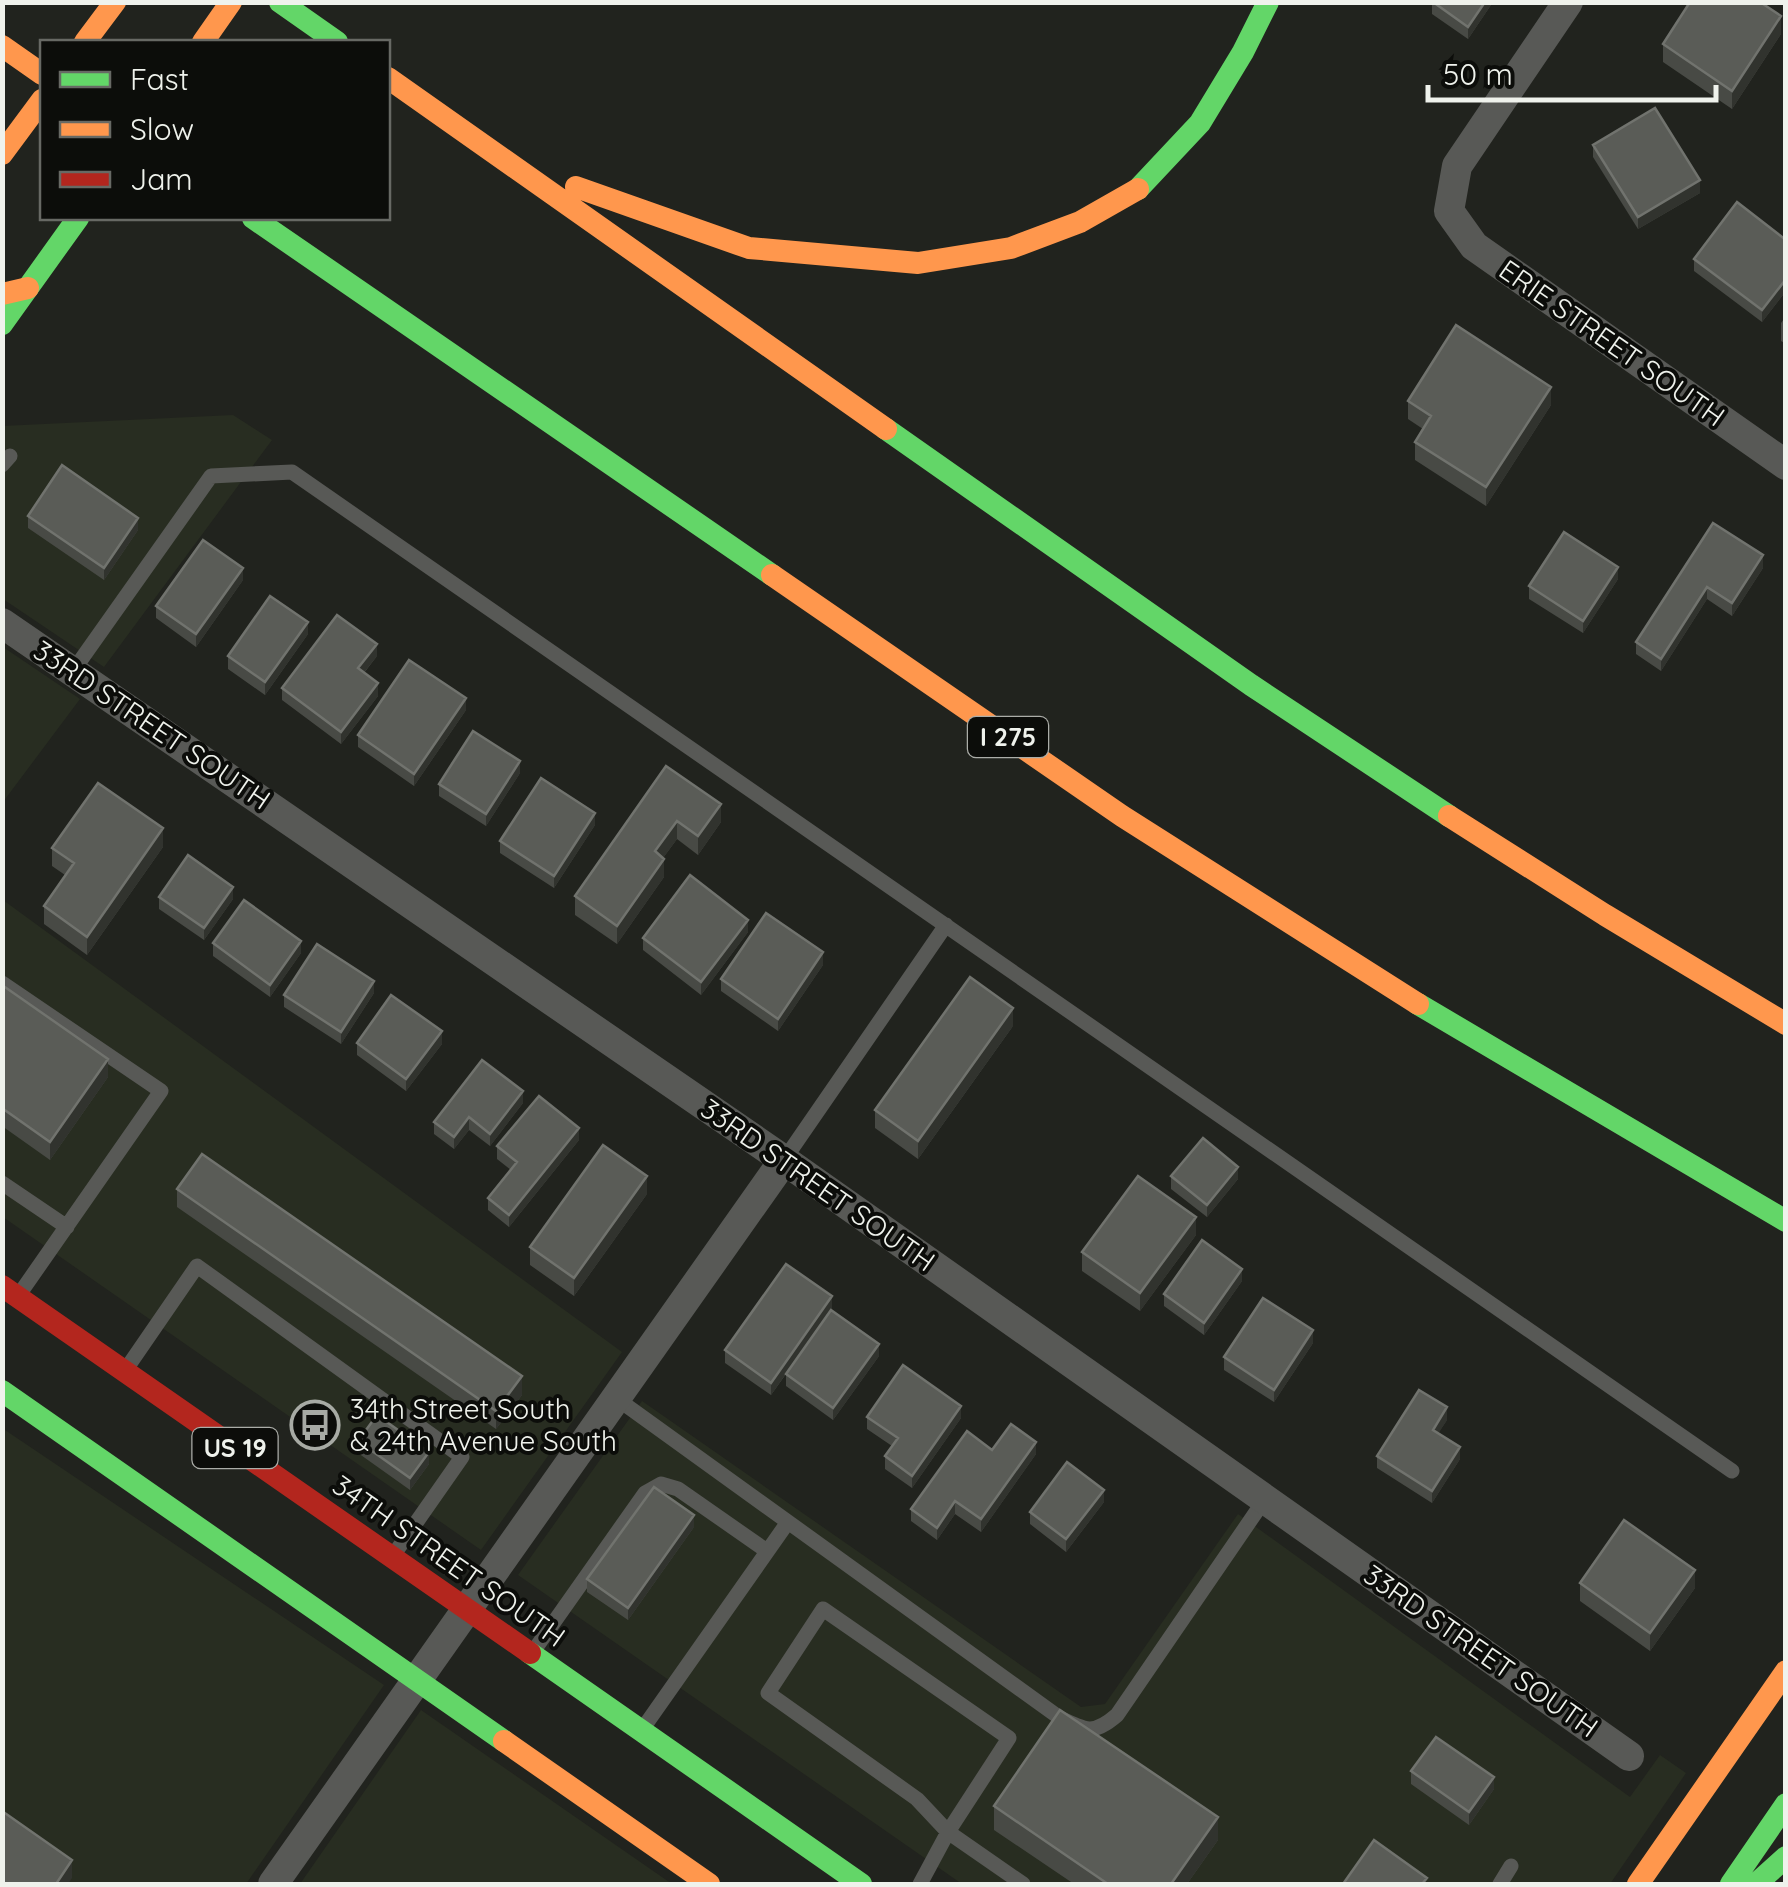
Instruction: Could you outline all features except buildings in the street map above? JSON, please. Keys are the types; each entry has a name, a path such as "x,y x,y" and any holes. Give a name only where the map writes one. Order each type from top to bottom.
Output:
{"main road":[{"path":"87,40 115,2"},
{"path":"204,40 232,2"},
{"path":"280,2 332,40"},
{"path":"516,166 749,248 918,264 1011,248 1080,222 1143,186 1200,124 1244,52 1268,2"},
{"path":"2,46 40,73"},
{"path":"390,79 1078,566 1430,806 1677,961 1786,1024"},
{"path":"2,154 40,103"},
{"path":"2,324 77,220"},
{"name":"I 275","path":"256,220 1122,816 1478,1042 1786,1221"},
{"path":"2,294 28,288"},
{"name":"34TH STREET SOUTH","path":"10,1291 860,1884"},
{"path":"2,1391 709,1884"},
{"path":"1638,1884 1786,1671"},
{"path":"1731,1884 1786,1804"},
{"path":"1756,1884 1786,1857"}],"street":[{"name":"ERIE STREET SOUTH","path":"1568,2 1457,166 1449,211 1474,246 1786,465"},
{"name":"33RD STREET SOUTH","path":"2,623 784,1160 1629,1756"},
{"path":"273,1884 784,1160"}],"lane":[{"path":"73,670 212,476 292,472 1732,1471"},
{"path":"784,1160 946,926"},
{"path":"2,983 161,1091 67,1227 10,1291"},
{"path":"2,1183 67,1227"},
{"path":"124,1371 197,1266 462,1457 392,1557"},
{"path":"616,1398 1060,1718 1084,1730 1103,1726 1117,1714 1265,1499"},
{"path":"531,1654 645,1493 661,1484 678,1488 767,1552"},
{"path":"640,1732 788,1522"},
{"path":"920,1884 948,1832 1008,1738 823,1609 768,1692 918,1798 948,1832 1023,1884"},
{"path":"1500,1884 1511,1866"}],"shaded area":[{"path":"233,415 272,440 104,667 3,599 2,426"},
{"path":"3,647 80,699 3,802"},
{"path":"3,900 622,1352 481,1550 3,1217"},
{"path":"642,1401 1081,1707 1105,1704 1238,1514 1630,1797 1660,1755 1686,1773 1610,1884 962,1884 518,1575"},
{"path":"2,1428 384,1685 246,1884 3,1884"},
{"path":"421,1710 672,1884 300,1884"}],"traffic: fast":[{"path":"280,2 334,40"},
{"path":"1138,189 1200,123 1268,2"},
{"path":"2,324 77,220"},
{"path":"256,220 772,575"},
{"path":"886,429 1251,685 1449,816"},
{"path":"1418,1004 1786,1221"},
{"path":"2,1391 504,1741"},
{"path":"530,1653 861,1884"},
{"path":"1731,1884 1786,1804"},
{"path":"1756,1884 1786,1857"}],"traffic: slow":[{"path":"86,40 115,2"},
{"path":"204,40 231,2"},
{"path":"2,46 40,73"},
{"path":"390,79 886,429"},
{"path":"2,154 40,103"},
{"path":"576,187 749,248 918,263 1011,248 1080,222 1138,189"},
{"path":"2,294 28,288"},
{"path":"772,575 1122,816 1418,1004"},
{"path":"1449,816 1786,1024"},
{"path":"1638,1884 1786,1671"},
{"path":"504,1741 709,1884"}],"traffic: jam":[{"path":"2,1286 530,1653"}],"place":[{"name":"34th Street South & 24th Avenue South","path":"315,1425"}]}
